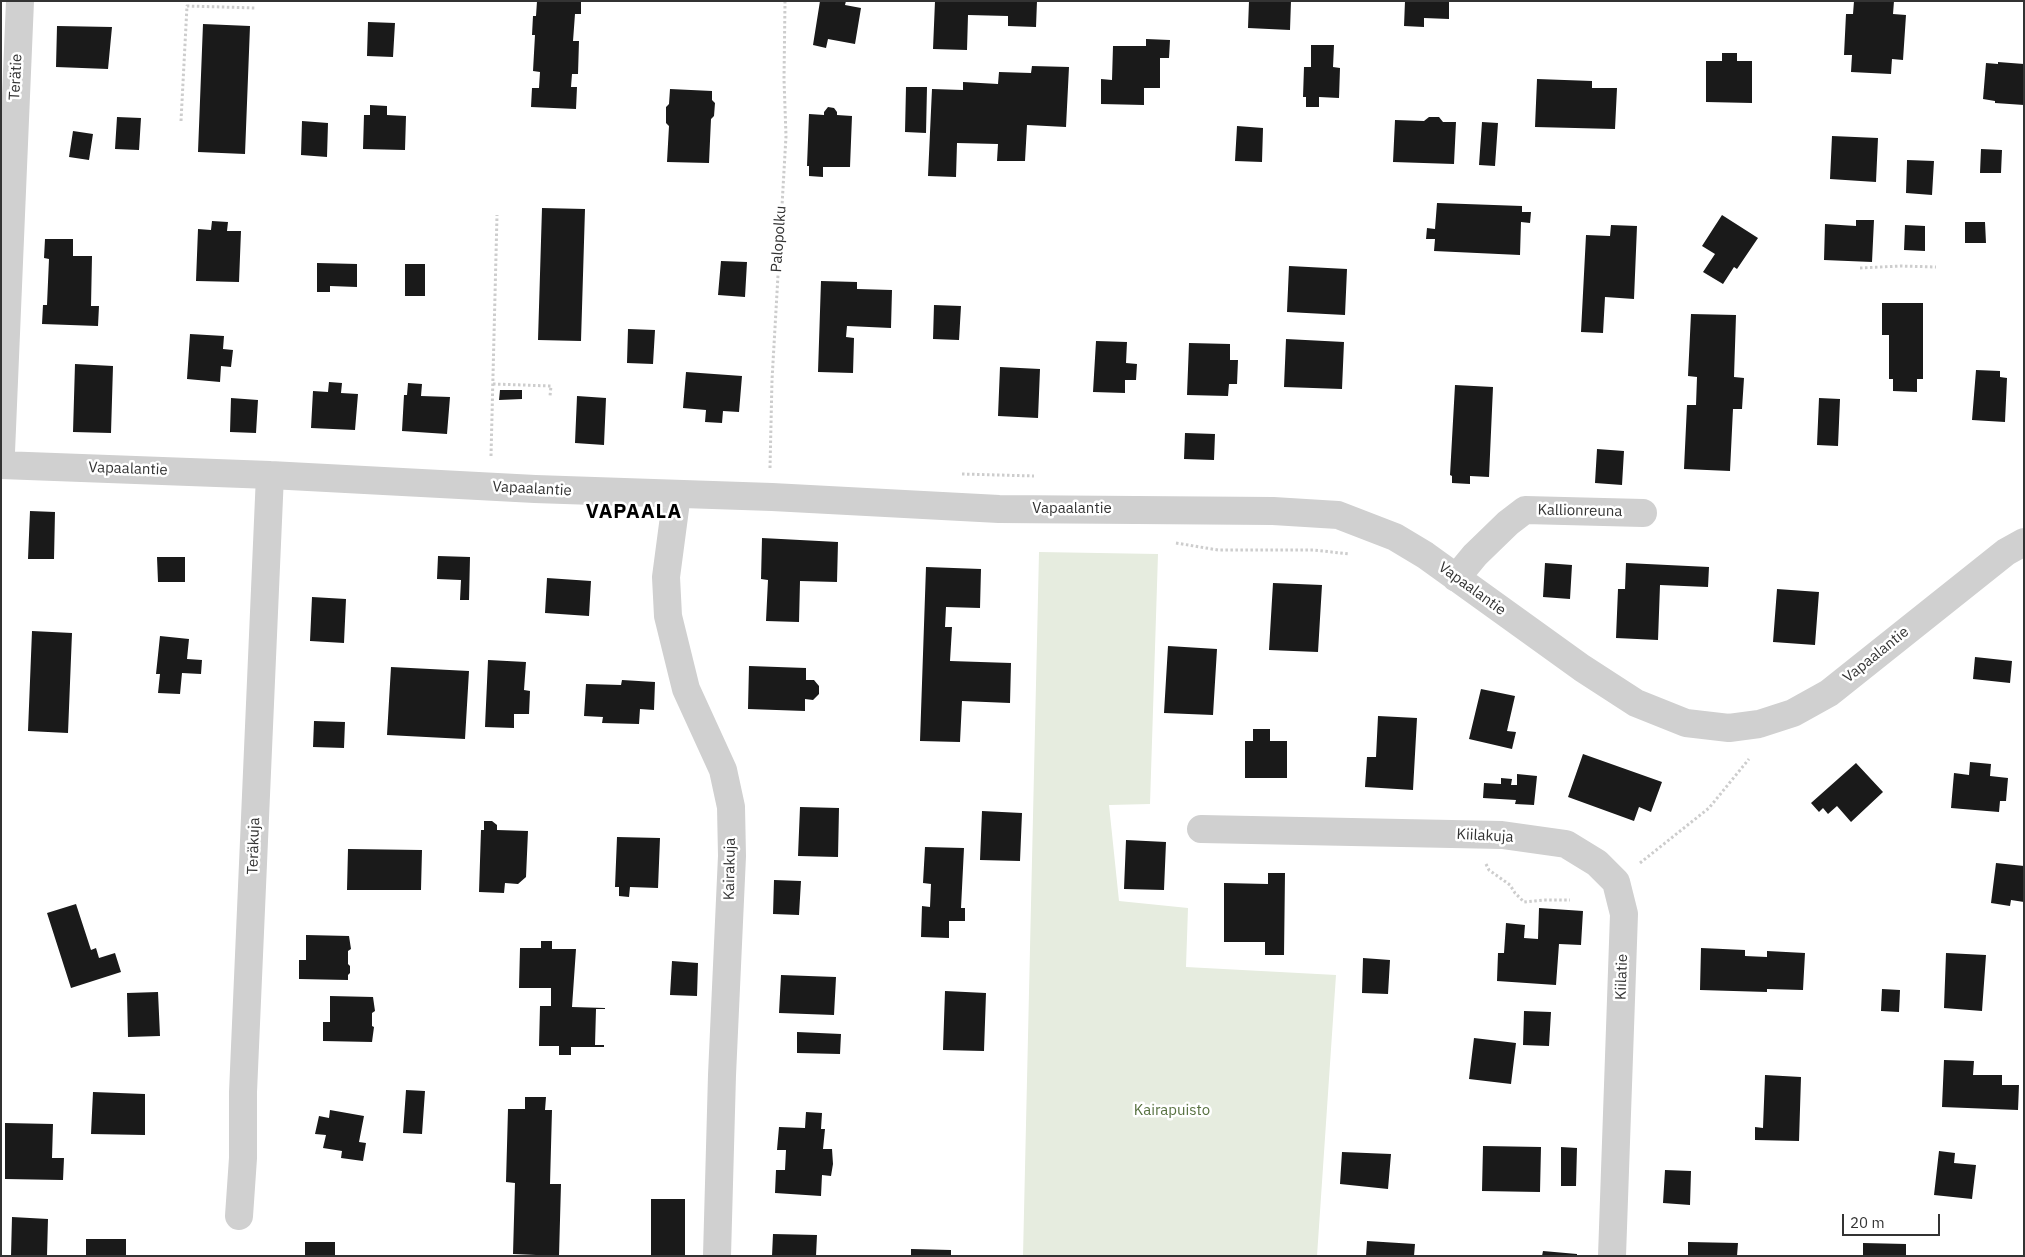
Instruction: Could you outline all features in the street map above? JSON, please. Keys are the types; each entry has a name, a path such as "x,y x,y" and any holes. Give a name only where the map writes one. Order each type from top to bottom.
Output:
{"street":[{"name":"Terätie","path":"1,452 20,1"},
{"name":"Vapaalantie","path":"1,465 270,475 490,487 999,509 1273,511 1338,515 1395,537 1425,555 1636,704 1686,723 1729,728 1759,724 1793,714 1829,693 2006,552 2024,542"},
{"name":"Teräkuja","path":"238,1216 243,1158 242,1100 270,475"},
{"name":"Kairakuja","path":"677,494 666,577 668,616 686,690 724,770 731,807 732,856 717,1256"},
{"name":"Kallionreuna","path":"1456,578 1475,555 1508,523 1525,510 1643,513"},
{"name":"Kiilakuja","path":"1201,829 1502,835 1566,844 1597,863 1616,882"},
{"name":"Kiilatie","path":"1612,1256 1624,914 1616,882"}],"path":[{"name":"Palopolku","path":"770,478 772,371 786,136 785,1"},
{"path":"181,121 187,6 256,8"},
{"path":"490,487 498,215"},
{"path":"1860,268 1936,267"},
{"path":"493,384 552,386 550,396"},
{"path":"1174,543 1218,550 1314,550 1357,555"},
{"path":"1616,882 1709,808 1749,759"},
{"path":"1481,834 1483,859 1489,870 1505,880 1524,902 1570,900"}],"green space":[{"name":"Kairapuisto","path":"1039,552 1158,554 1150,804 1109,805 1119,901 1188,908 1186,967 1336,975 1317,1256 1023,1256"}],"building":[{"path":"537,1 581,1 581,14 575,14 573,41 579,41 578,74 572,74 571,87 577,87 576,109 531,107 532,88 539,88 540,72 533,71 535,35 532,35 533,16 536,16"},
{"path":"820,1 846,1 845,5 861,8 855,44 828,39 826,48 813,45"},
{"path":"935,1 1037,1 1036,27 1008,26 1008,16 968,15 967,50 933,49"},
{"path":"1249,1 1291,1 1290,30 1248,28"},
{"path":"1405,1 1449,1 1449,19 1424,18 1424,27 1404,26"},
{"path":"1854,1 1894,1 1893,14 1906,15 1903,60 1892,59 1891,74 1851,72 1852,55 1844,55 1846,14 1853,14"},
{"path":"368,22 395,23 393,57 367,56"},
{"path":"203,24 250,26 245,154 198,152"},
{"path":"57,26 112,27 108,69 56,67"},
{"path":"1146,39 1170,40 1169,58 1160,58 1160,88 1144,88 1144,105 1101,104 1101,79 1112,80 1113,46 1146,46"},
{"path":"1311,45 1334,45 1333,67 1340,68 1339,98 1319,97 1319,107 1306,107 1306,97 1303,97 1304,67 1311,67"},
{"path":"1722,53 1737,53 1737,61 1752,61 1752,103 1706,102 1706,61 1722,61"},
{"path":"1998,62 2024,64 2024,105 1995,103 1995,101 1983,99 1986,63 1998,64"},
{"path":"1032,66 1069,67 1066,127 1027,125 1025,161 997,161 998,144 957,143 956,177 928,176 932,89 963,90 963,82 998,84 999,72 1031,73"},
{"path":"1537,79 1592,81 1592,88 1617,88 1615,129 1535,127"},
{"path":"906,87 927,87 926,133 905,132"},
{"path":"670,89 712,91 712,100 715,103 714,116 711,119 709,163 667,162 669,126 666,123 666,107 669,104"},
{"path":"370,105 387,106 387,115 406,116 405,150 363,149 364,115 370,115"},
{"path":"828,107 834,108 837,115 852,116 850,167 823,167 823,177 809,176 809,166 807,166 809,114 824,115"},
{"path":"117,117 141,118 139,150 115,149"},
{"path":"1429,117 1439,117 1443,122 1456,122 1454,164 1393,162 1395,120 1424,121"},
{"path":"302,121 328,123 327,157 301,155"},
{"path":"1482,122 1498,123 1495,166 1479,165"},
{"path":"1237,126 1263,128 1262,162 1235,161"},
{"path":"73,131 93,134 89,160 69,157"},
{"path":"1832,136 1878,138 1876,182 1830,179"},
{"path":"1981,149 2002,150 2001,173 1980,173"},
{"path":"1907,160 1934,161 1932,195 1906,193"},
{"path":"1437,203 1522,206 1522,212 1531,212 1530,223 1521,222 1520,255 1434,251 1435,239 1426,239 1427,228 1435,229"},
{"path":"542,208 585,209 581,341 538,340"},
{"path":"1722,215 1758,238 1737,269 1734,267 1723,284 1703,272 1715,254 1702,246"},
{"path":"1856,220 1874,220 1872,262 1824,260 1825,224 1856,226"},
{"path":"212,221 228,222 227,231 241,231 239,282 196,281 198,229 211,230"},
{"path":"1965,222 1985,222 1986,243 1965,243"},
{"path":"1611,225 1637,226 1634,299 1605,297 1603,333 1581,332 1586,235 1610,236"},
{"path":"1905,225 1925,226 1925,251 1904,250"},
{"path":"45,239 73,239 73,256 92,256 91,306 99,306 98,326 42,324 43,305 47,305 49,259 44,258"},
{"path":"721,261 747,262 745,297 718,295"},
{"path":"317,263 357,264 357,287 330,286 330,292 317,292"},
{"path":"405,264 425,264 425,296 405,296"},
{"path":"1289,266 1347,269 1345,315 1287,312"},
{"path":"821,281 857,282 857,289 892,290 891,328 847,326 846,337 854,338 853,373 818,372"},
{"path":"1882,303 1923,303 1923,379 1917,379 1917,392 1893,391 1893,379 1889,379 1889,335 1882,335"},
{"path":"934,305 961,306 959,340 933,339"},
{"path":"1691,314 1736,315 1734,377 1744,378 1742,409 1733,409 1730,471 1684,469 1687,405 1696,405 1697,377 1688,376"},
{"path":"628,329 655,330 653,364 627,363"},
{"path":"190,334 224,336 223,349 233,350 231,367 221,366 220,382 187,379"},
{"path":"1286,339 1344,342 1342,389 1284,387"},
{"path":"1096,341 1127,342 1126,363 1137,364 1136,380 1125,380 1125,393 1093,392"},
{"path":"1189,343 1230,344 1230,360 1238,360 1237,384 1229,384 1228,396 1187,395"},
{"path":"75,364 113,366 111,433 73,432"},
{"path":"1000,367 1040,369 1038,418 998,416"},
{"path":"1976,370 2000,371 2000,377 2007,378 2005,422 1972,420"},
{"path":"686,372 742,376 739,412 723,411 722,423 705,422 706,410 683,408"},
{"path":"329,382 342,383 341,393 358,394 355,430 311,428 313,391 328,392"},
{"path":"408,383 422,384 421,396 450,397 447,434 402,431 404,395 407,395"},
{"path":"1455,385 1493,387 1489,477 1470,476 1470,484 1452,483 1452,476 1450,475"},
{"path":"500,390 522,390 522,399 499,400"},
{"path":"577,396 606,398 604,445 575,443"},
{"path":"231,398 258,400 256,433 230,432"},
{"path":"1819,398 1840,399 1838,446 1817,445"},
{"path":"1185,433 1215,434 1214,460 1184,459"},
{"path":"1597,449 1624,451 1622,485 1595,483"},
{"path":"30,511 55,512 54,559 28,559"},
{"path":"762,538 838,542 837,582 800,581 799,622 766,621 768,580 761,579"},
{"path":"438,556 470,557 469,600 460,600 461,580 437,579"},
{"path":"157,557 185,557 185,582 158,582"},
{"path":"1545,563 1572,565 1570,599 1543,597"},
{"path":"1626,563 1709,567 1708,587 1660,585 1658,640 1616,638 1618,589 1625,589"},
{"path":"926,567 981,569 980,608 946,607 945,627 952,627 950,661 1011,663 1010,703 962,701 960,742 920,741"},
{"path":"547,578 591,581 589,616 545,613"},
{"path":"1273,583 1322,585 1318,652 1269,650"},
{"path":"1777,589 1819,592 1815,645 1773,642"},
{"path":"312,597 346,599 344,643 310,641"},
{"path":"32,631 72,633 68,733 28,731"},
{"path":"160,636 189,639 187,659 202,660 201,674 182,673 180,694 158,693 160,674 156,674"},
{"path":"1168,646 1217,649 1213,715 1164,713"},
{"path":"1975,657 2012,661 2010,683 1973,679"},
{"path":"488,660 526,662 524,690 530,691 529,714 514,714 514,728 485,727"},
{"path":"749,666 806,668 806,680 814,680 819,686 819,694 813,700 805,699 805,711 748,709"},
{"path":"391,667 469,671 465,739 387,735"},
{"path":"622,680 655,682 654,710 640,709 639,724 602,723 603,717 584,716 586,684 621,685"},
{"path":"1481,689 1515,696 1507,731 1516,732 1512,749 1469,739"},
{"path":"1378,716 1417,718 1413,790 1365,787 1367,757 1376,757"},
{"path":"314,721 345,722 344,748 313,747"},
{"path":"1253,729 1270,729 1270,741 1287,741 1287,778 1245,778 1245,741 1253,741"},
{"path":"1583,754 1662,782 1651,812 1639,807 1634,821 1568,797"},
{"path":"1970,762 1991,764 1990,776 2008,778 2006,801 2000,801 1999,812 1951,808 1954,773 1969,775"},
{"path":"1856,763 1883,792 1851,822 1837,806 1828,814 1823,808 1819,812 1811,803"},
{"path":"1517,774 1537,776 1534,805 1515,804 1516,800 1483,798 1484,783 1501,784 1501,778 1512,779 1511,785 1517,785"},
{"path":"800,807 839,808 838,857 798,856"},
{"path":"982,811 1022,813 1020,861 980,860"},
{"path":"484,821 492,821 497,825 497,830 528,831 526,877 518,884 505,883 504,893 479,892 481,830 484,830"},
{"path":"617,837 660,838 658,888 630,887 629,897 619,896 619,887 615,887"},
{"path":"1126,840 1166,842 1164,890 1124,889"},
{"path":"925,847 964,848 961,908 965,908 965,921 949,921 949,938 921,937 922,906 930,907 931,884 923,883"},
{"path":"348,849 422,850 421,890 347,890"},
{"path":"1996,863 2024,866 2024,902 2011,900 2010,906 1991,903"},
{"path":"1268,873 1285,873 1284,955 1265,955 1265,942 1224,942 1224,883 1268,884"},
{"path":"774,880 801,881 799,915 773,914"},
{"path":"76,904 91,950 96,948 99,958 115,953 121,972 71,988 47,913"},
{"path":"1539,908 1583,911 1581,945 1559,944 1556,985 1497,981 1498,953 1504,953 1506,923 1525,925 1524,938 1538,939"},
{"path":"306,935 349,936 351,949 348,951 350,973 348,980 299,979 299,960 306,960"},
{"path":"541,941 552,941 552,949 576,949 572,1007 605,1008 596,1009 595,1045 604,1045 604,1047 571,1047 571,1055 559,1055 559,1046 539,1046 540,1006 551,1006 551,988 519,988 520,948 541,948"},
{"path":"1701,948 1745,950 1745,956 1767,957 1767,951 1805,953 1803,990 1767,989 1767,992 1700,990"},
{"path":"1946,953 1986,955 1982,1011 1944,1008"},
{"path":"1363,958 1390,960 1388,994 1362,993"},
{"path":"672,961 698,963 697,996 670,995"},
{"path":"781,975 836,977 834,1015 779,1013"},
{"path":"1882,989 1900,990 1899,1012 1881,1011"},
{"path":"945,991 986,993 984,1051 943,1050"},
{"path":"158,992 160,1036 128,1037 127,993"},
{"path":"330,996 373,997 375,1011 372,1013 372,1026 374,1027 372,1042 323,1041 323,1022 330,1022"},
{"path":"1524,1011 1551,1012 1549,1046 1523,1045"},
{"path":"797,1032 841,1034 840,1054 797,1053"},
{"path":"1474,1038 1516,1043 1511,1084 1469,1079"},
{"path":"1944,1060 1974,1061 1973,1075 2002,1075 2002,1085 2019,1085 2018,1110 1942,1107"},
{"path":"1765,1075 1801,1077 1799,1141 1755,1140 1755,1127 1763,1128"},
{"path":"406,1090 425,1091 422,1134 403,1133"},
{"path":"93,1092 145,1094 145,1135 91,1134"},
{"path":"525,1097 546,1097 545,1110 552,1110 550,1184 561,1184 559,1256 513,1254 515,1183 506,1182 508,1109 525,1109"},
{"path":"330,1110 364,1116 359,1142 366,1143 363,1161 341,1158 342,1151 323,1148 326,1135 315,1134 319,1116 329,1118"},
{"path":"806,1112 822,1113 821,1129 825,1129 823,1149 832,1149 833,1164 831,1176 822,1175 821,1196 775,1193 776,1170 785,1170 786,1150 777,1150 779,1127 805,1128"},
{"path":"5,1123 53,1124 52,1158 64,1158 63,1180 5,1179"},
{"path":"1483,1146 1541,1147 1540,1192 1482,1191"},
{"path":"1561,1147 1577,1148 1576,1186 1561,1186"},
{"path":"1939,1151 1955,1153 1954,1163 1976,1165 1972,1199 1934,1195"},
{"path":"1342,1152 1391,1154 1388,1189 1340,1184"},
{"path":"1665,1170 1691,1171 1690,1205 1663,1203"},
{"path":"651,1199 685,1199 685,1256 651,1256"},
{"path":"12,1217 48,1219 47,1256 11,1256"},
{"path":"773,1234 817,1235 816,1256 772,1256"},
{"path":"86,1239 126,1239 126,1256 86,1256"},
{"path":"1367,1241 1415,1244 1414,1256 1366,1256"},
{"path":"305,1242 335,1242 335,1256 305,1256"},
{"path":"1688,1242 1738,1243 1737,1256 1688,1256"},
{"path":"1863,1243 1906,1244 1906,1256 1863,1256"},
{"path":"911,1249 951,1250 951,1256 911,1256"},
{"path":"1543,1251 1577,1254 1577,1256 1542,1256"}],"district":[{"name":"VAPAALA","path":"634,512"}]}
